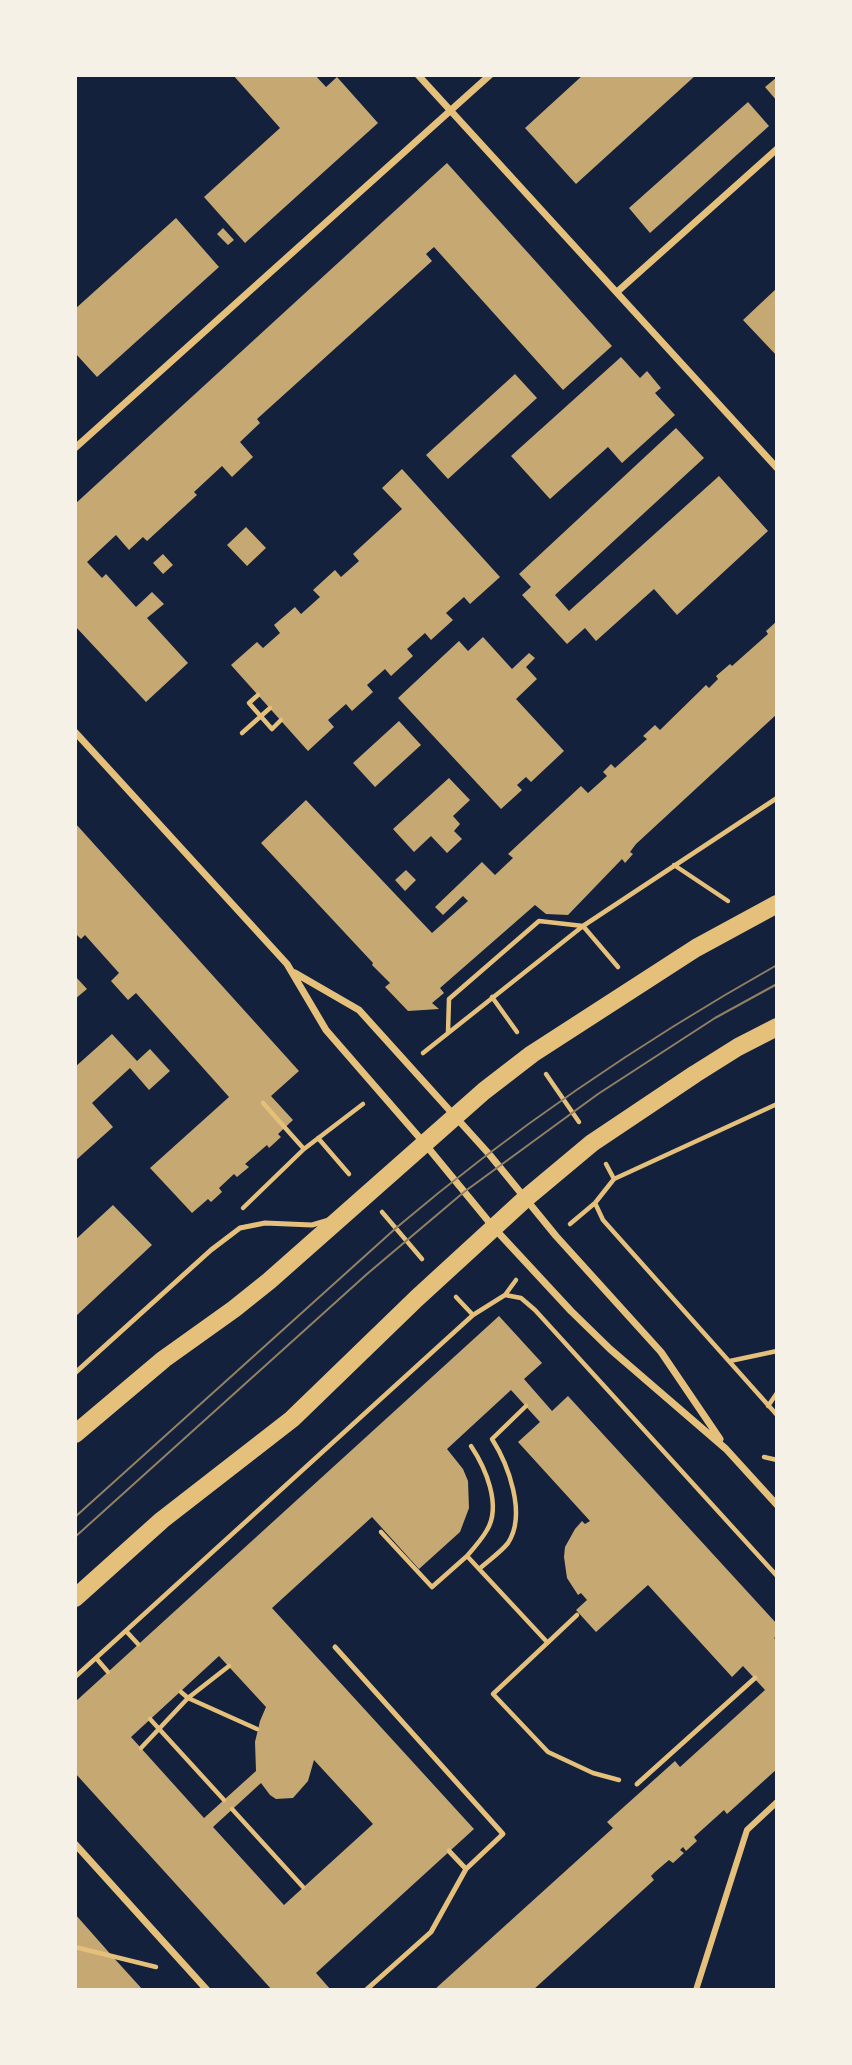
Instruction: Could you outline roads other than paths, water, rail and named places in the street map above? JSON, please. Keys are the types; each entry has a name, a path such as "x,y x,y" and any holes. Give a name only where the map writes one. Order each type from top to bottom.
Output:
{"main road":[{"path":"75,1434 164,1359 269,1281 455,1116 532,1054 696,948 777,904"},
{"path":"75,1598 162,1521 292,1419 525,1199 593,1143 727,1053 777,1027"}],"street":[{"path":"418,75 777,468"},
{"path":"75,448 490,75"},
{"path":"617,292 777,149"},
{"path":"75,732 293,971 326,1030 494,1228 571,1311 610,1349 726,1449 777,1505"},
{"path":"293,971 359,1010 661,1352 726,1449"},
{"path":"696,1990 747,1830 777,1802"},
{"path":"75,1844 207,1990"}],"lane":[{"path":"75,1373 224,1238 240,1228 265,1223 312,1225 332,1219 350,1208"},
{"path":"335,1647 503,1834 466,1869 431,1932 366,1990"},
{"path":"637,1784 754,1678"},
{"path":"449,1851 466,1869"}],"tram line":[{"path":"75,1517 396,1228 486,1155 628,1055 777,965"},
{"path":"75,1537 367,1274 464,1192 598,1094 715,1018 777,984"}]}
